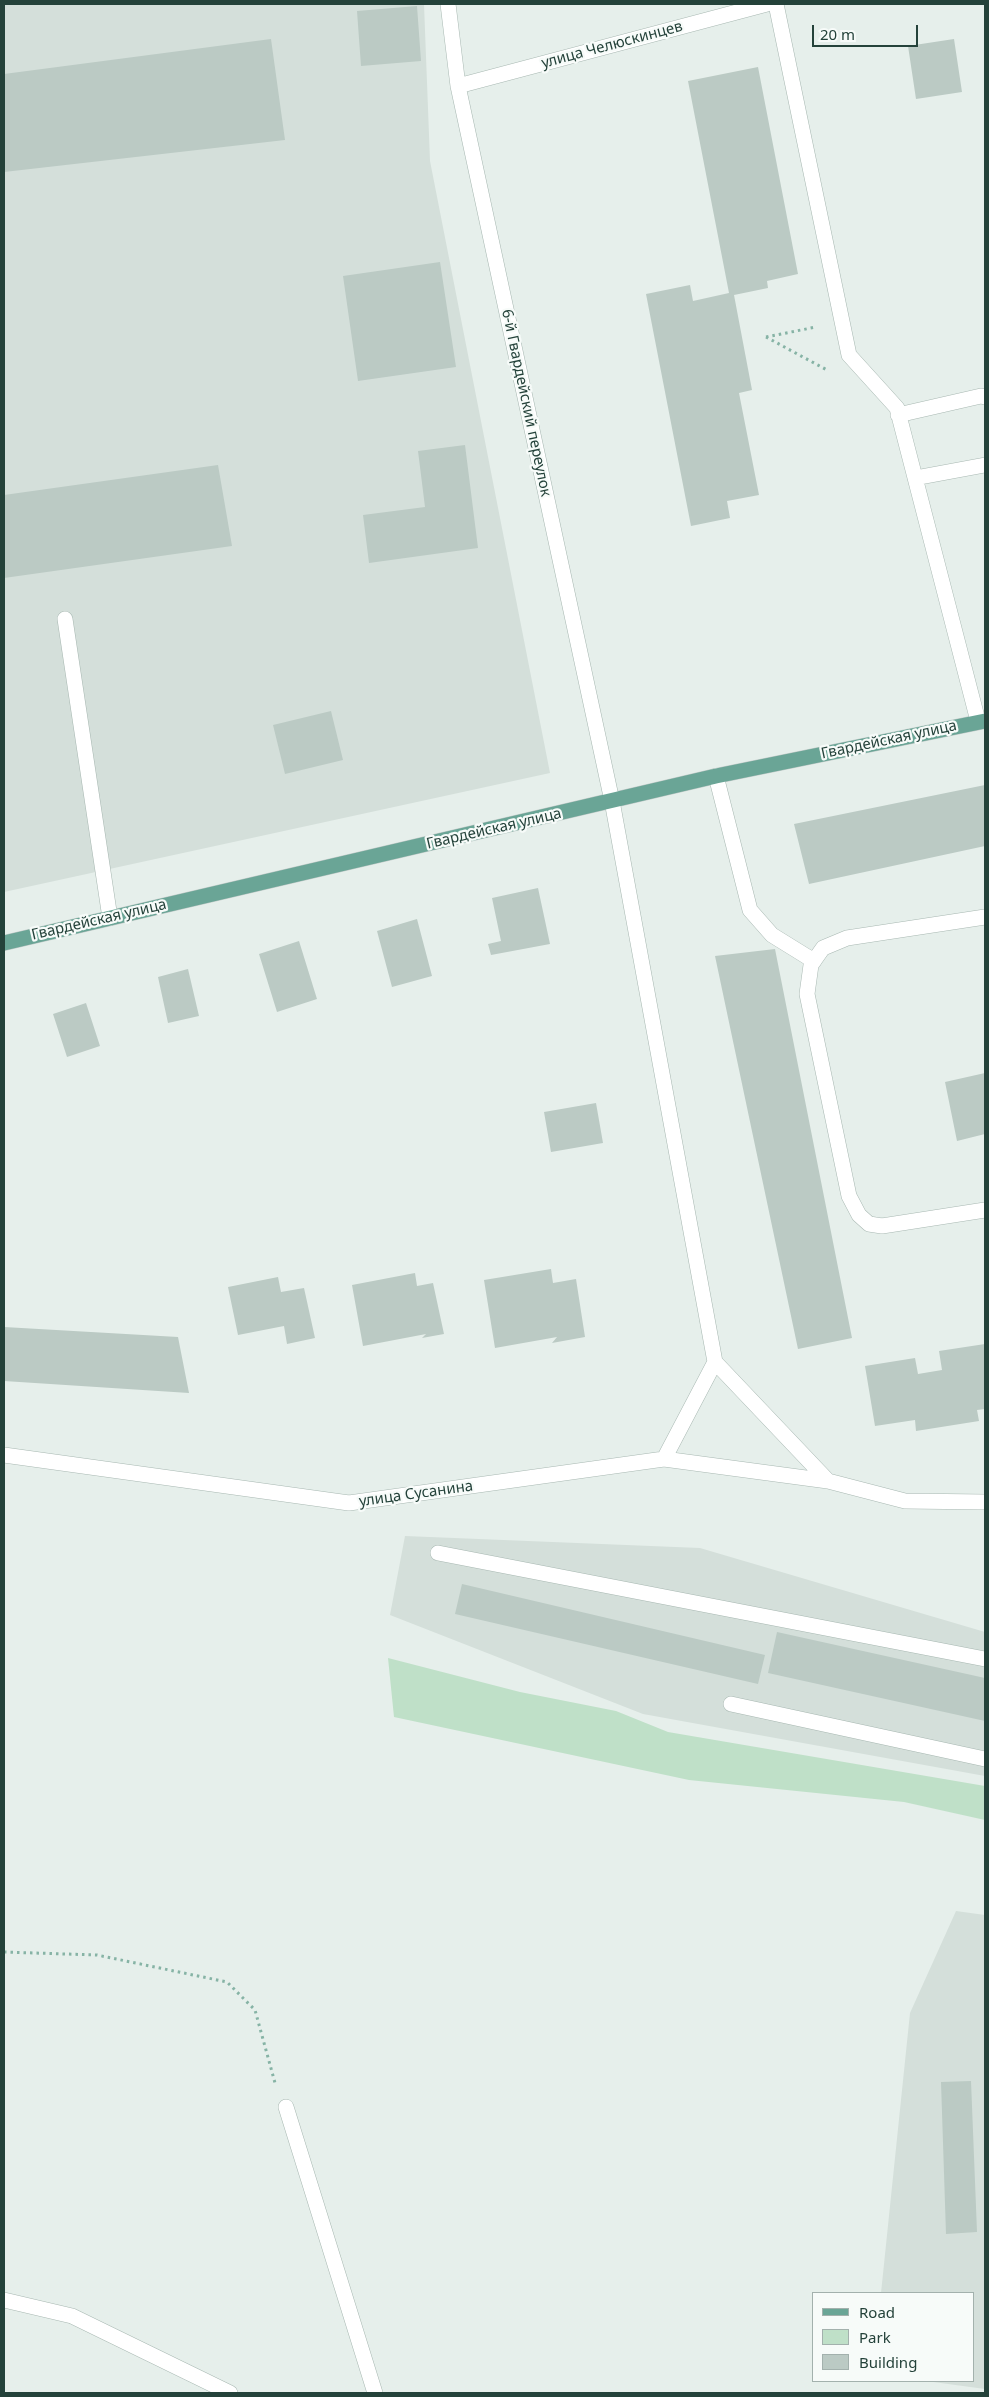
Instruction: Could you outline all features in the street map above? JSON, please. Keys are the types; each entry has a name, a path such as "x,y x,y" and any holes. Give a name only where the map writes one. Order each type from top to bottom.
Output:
{"main road":[{"name":"Гвардейская улица","path":"4,943 716,776 982,721"}],"street":[{"name":"6-й Гвардейский переулок","path":"448,4 458,86 612,801 715,1362"},
{"name":"улица Челюскинцев","path":"458,86 767,4"},
{"path":"776,4 848,355 897,408 982,721"},
{"path":"898,415 981,396 985,398"},
{"path":"915,478 985,465"},
{"path":"64,619 110,918"},
{"path":"716,776 750,910 772,936 814,961"},
{"path":"985,917 847,938 823,948 811,965 807,994 849,1196 859,1216 869,1224 882,1226 985,1210"},
{"path":"664,1459 715,1362 828,1481"},
{"name":"улица Сусанина","path":"4,1454 349,1503 664,1459 828,1481 905,1502 985,1502"},
{"path":"438,1553 985,1659"},
{"path":"731,1704 985,1759"},
{"path":"286,2107 375,2393"},
{"path":"4,2300 72,2316 230,2393"}],"path":[{"path":"766,336 842,322"},
{"path":"4,1952 97,1955 227,1982 255,2010 272,2077 286,2107"}],"shaded area":[{"path":"4,4 424,4 430,161 550,773 4,892"},
{"path":"405,1536 700,1548 985,1632 985,1776 643,1714 390,1615"},
{"path":"956,1911 985,1915 985,2389 933,2382 974,2382 974,2292 881,2292 910,2013"}],"green space":[{"path":"388,1658 520,1692 616,1711 668,1732 985,1786 985,1820 904,1802 689,1780 394,1717"}],"building":[{"path":"417,6 421,61 361,66 357,11"},
{"path":"271,39 285,140 4,172 4,74"},
{"path":"954,39 962,92 916,99 908,46"},
{"path":"758,67 798,274 767,281 768,288 734,295 752,390 739,393 759,495 727,501 730,518 691,526 646,294 690,285 693,301 729,293 688,81"},
{"path":"440,262 456,367 358,381 343,276"},
{"path":"465,445 478,548 369,563 363,515 425,507 418,451"},
{"path":"218,465 232,546 4,578 4,495"},
{"path":"331,711 343,760 285,774 273,725"},
{"path":"985,785 985,846 809,884 794,824"},
{"path":"538,888 550,944 491,955 488,944 501,941 492,898"},
{"path":"417,919 432,976 392,987 377,931"},
{"path":"299,941 317,999 277,1012 259,954"},
{"path":"775,949 852,1338 798,1349 715,956"},
{"path":"188,969 199,1016 168,1023 158,977"},
{"path":"86,1003 100,1046 67,1057 53,1014"},
{"path":"985,1073 985,1134 957,1141 945,1082"},
{"path":"596,1103 603,1143 551,1152 544,1112"},
{"path":"551,1269 553,1283 576,1279 585,1337 552,1343 557,1337 495,1348 484,1280"},
{"path":"415,1273 417,1286 433,1283 444,1334 422,1338 426,1334 363,1346 352,1285"},
{"path":"278,1277 281,1292 304,1288 315,1338 287,1344 284,1326 238,1335 228,1287"},
{"path":"4,1327 178,1337 189,1393 4,1381"},
{"path":"985,1344 985,1409 977,1410 979,1421 916,1431 915,1420 875,1426 865,1366 915,1358 918,1374 942,1370 939,1351"},
{"path":"462,1584 765,1655 758,1684 455,1614"},
{"path":"777,1632 985,1678 985,1721 768,1673"},
{"path":"971,2081 977,2232 946,2234 941,2082"}]}
